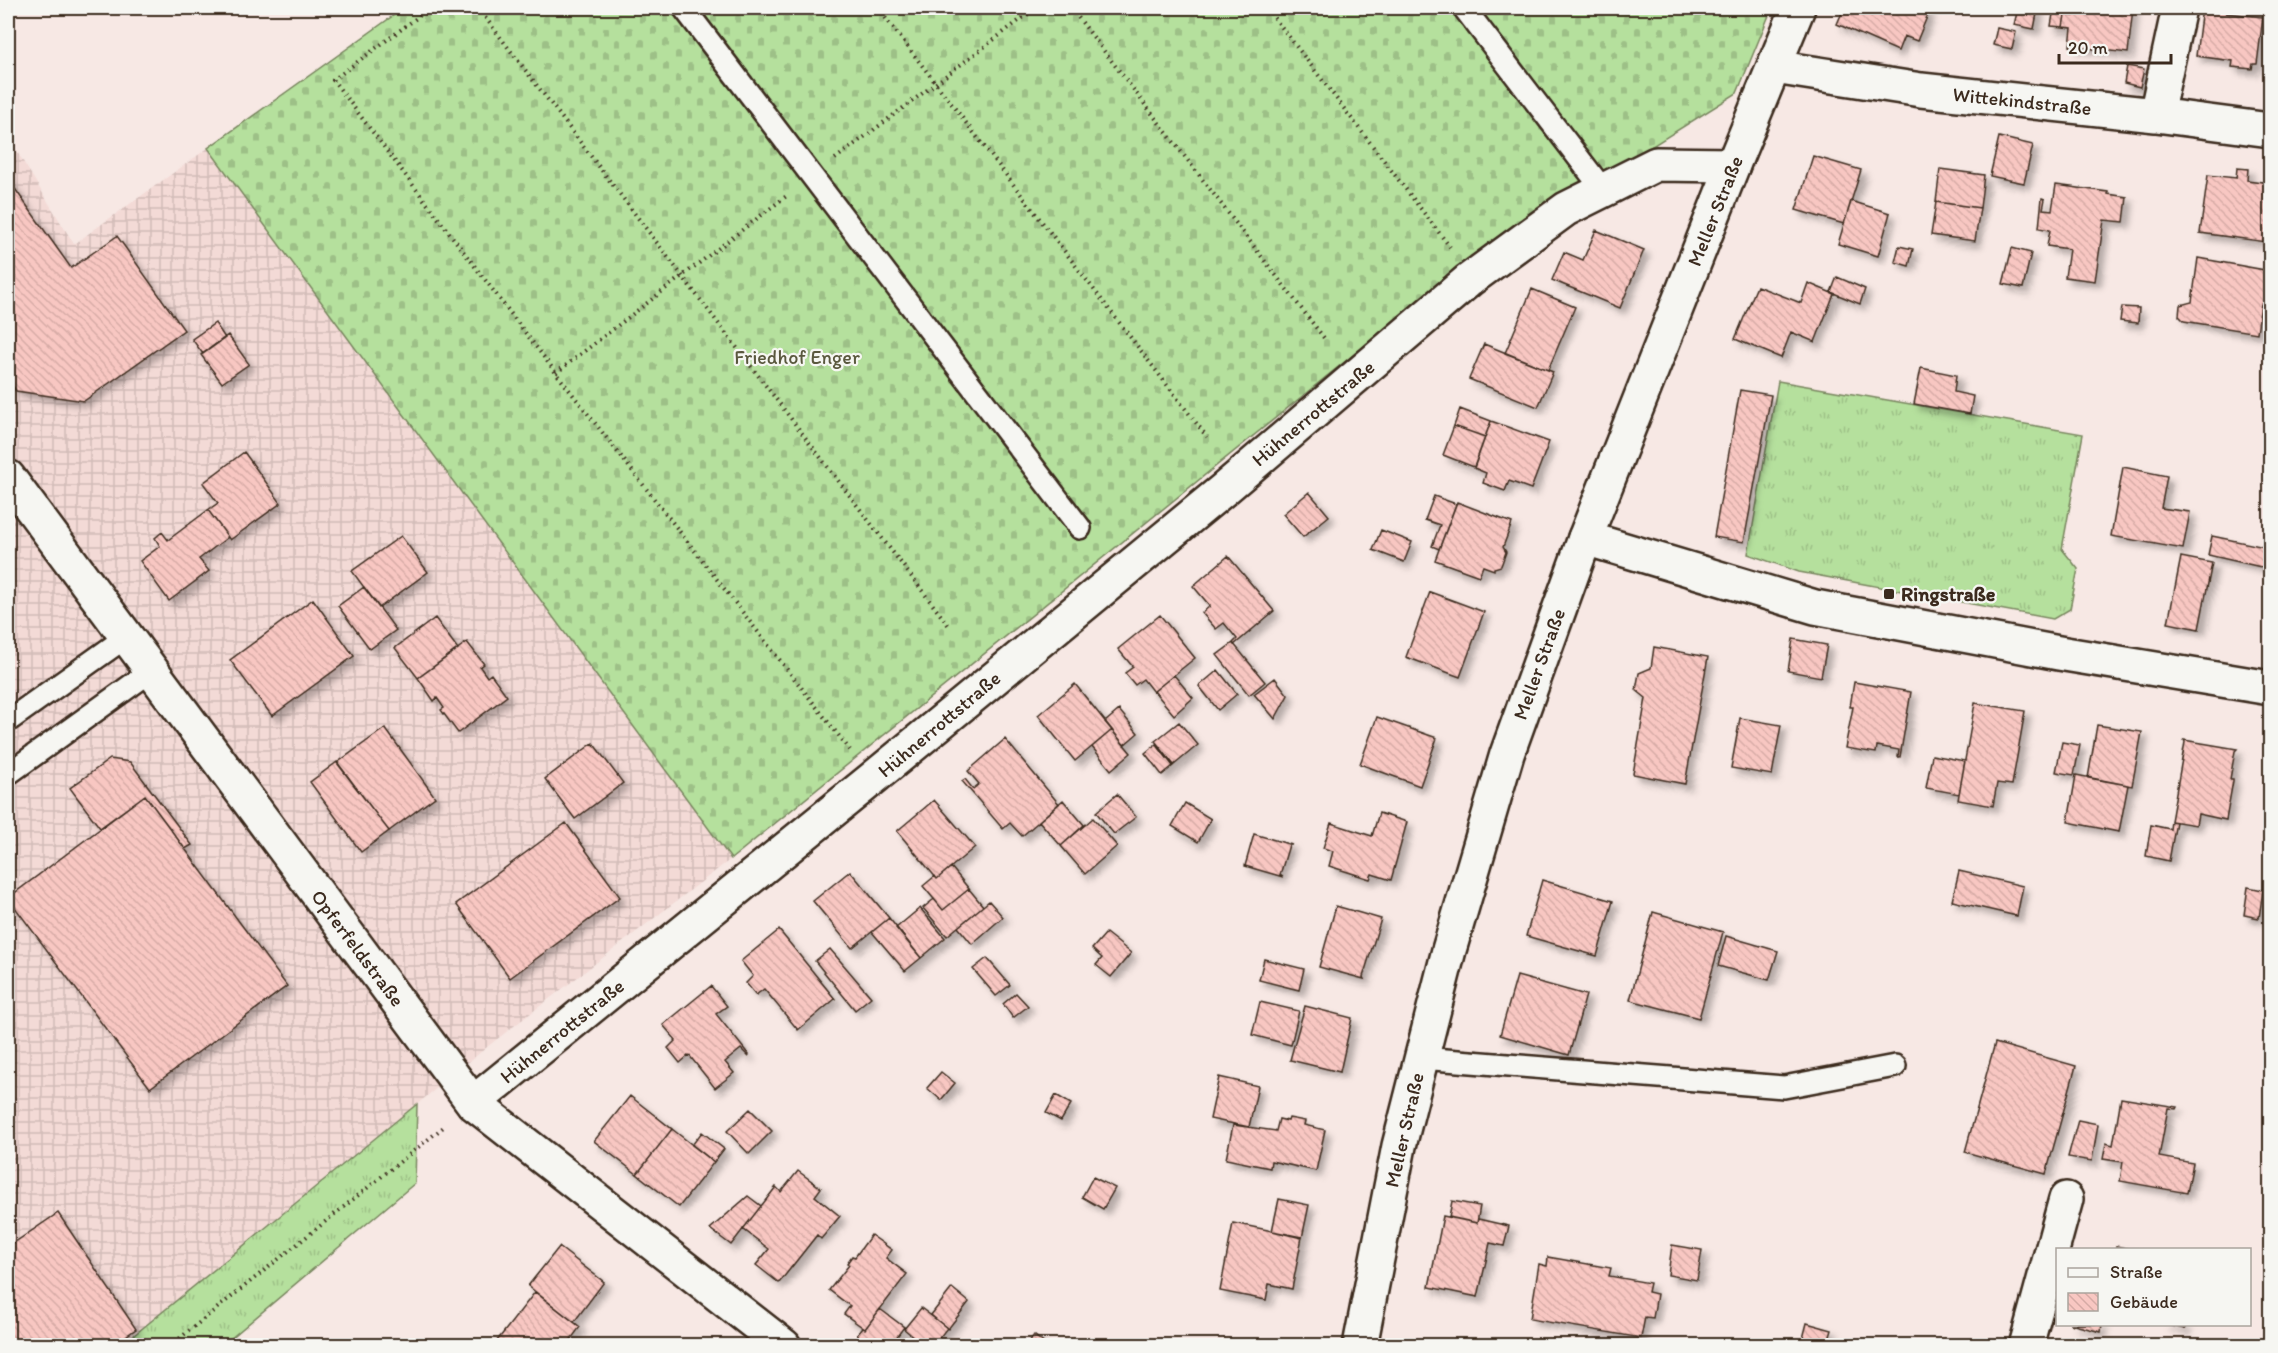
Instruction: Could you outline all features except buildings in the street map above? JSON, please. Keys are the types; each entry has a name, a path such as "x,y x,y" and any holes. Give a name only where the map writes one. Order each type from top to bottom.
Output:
{"street":[{"name":"Meller Straße","path":"1360,1346 1399,1146 1449,950 1507,754 1585,538 1798,8"},
{"path":"2156,115 2179,8"},
{"name":"Wittekindstraße","path":"1774,67 1921,90 2156,115 2271,130"},
{"name":"Hühnerrottstraße","path":"473,1103 1223,490 1469,280 1566,209 1656,164 1733,165"},
{"name":"Opferfeldstraße","path":"8,477 473,1103 784,1346"},
{"path":"1585,538 1815,607 2059,653 2271,688"},
{"path":"2026,1346 2066,1200"}],"lane":[{"path":"684,8 1080,528"},
{"path":"1464,8 1604,191"},
{"path":"8,721 126,637"},
{"path":"8,774 151,671"},
{"path":"1421,1058 1784,1087 1895,1066"}],"path":[{"path":"429,8 333,80 556,373 872,779"},
{"path":"478,8 949,626"},
{"path":"878,8 1207,437"},
{"path":"1071,8 1323,338"},
{"path":"1267,8 1450,247"},
{"path":"170,1346 473,1103"}],"shaded area":[{"path":"8,137 74,244 208,148 731,859 492,1043 122,1345 8,1345"}],"green space":[{"name":"Friedhof Enger","path":"404,8 1772,8 1737,93 1469,261 731,859 208,148"},
{"path":"1778,381 2083,434 2062,549 2078,569 2070,609 2053,619 1799,572 1748,554"},
{"path":"417,1104 415,1183 223,1345 122,1345"}],"place":[{"name":"Ringstraße","path":"1889,594"}]}
